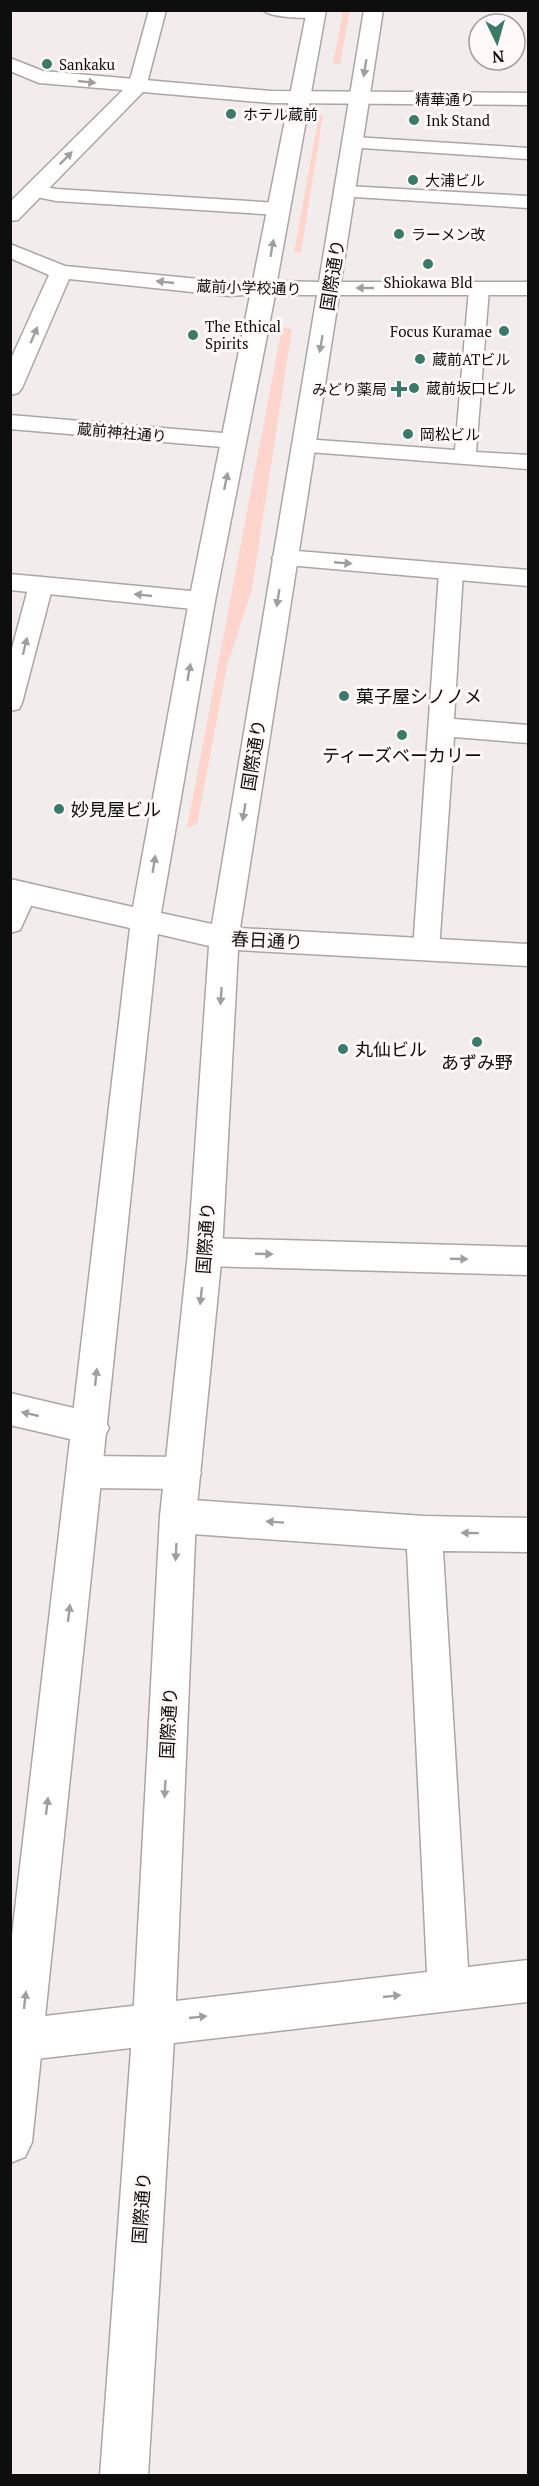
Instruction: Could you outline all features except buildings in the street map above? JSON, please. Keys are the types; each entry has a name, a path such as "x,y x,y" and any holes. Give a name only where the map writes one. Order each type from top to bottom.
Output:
{"main road":[{"name":"国際通り","path":"124,2475 154,2022 178,1516 205,1252 224,938 374,10"},
{"path":"10,2142 16,2041 86,1472 145,922 201,601 265,288 316,12"},
{"name":"精華通り","path":"10,64 39,77 137,87 300,97 528,99"},
{"path":"20,88 39,77"},
{"path":"10,215 137,87"},
{"name":"蔵前小学校通り","path":"10,250 61,272 230,289 528,289"},
{"path":"10,388 61,272"},
{"name":"蔵前神社通り","path":"10,422 234,441"},
{"path":"285,558 528,578"},
{"path":"10,582 201,601"},
{"path":"10,922 17,891"},
{"name":"春日通り","path":"17,891 145,922 224,938 528,955"},
{"path":"205,1252 528,1262"},
{"path":"10,1409 90,1428"},
{"path":"86,1472 183,1473"},
{"path":"178,1516 424,1533 528,1535"},
{"path":"424,1533 449,1990"},
{"path":"16,2041 154,2022 528,1981"}],"lane":[{"path":"137,87 158,10"},
{"path":"271,10 316,12"},
{"path":"354,143 528,154"},
{"path":"34,191 68,196 279,210"},
{"path":"346,192 528,202"},
{"path":"465,458 478,289"},
{"path":"304,446 528,462"},
{"path":"426,950 451,572"},
{"path":"10,703 41,585"},
{"path":"442,727 528,734"}],"shaded area":[{"path":"343,11 350,11 340,64 333,64"},
{"path":"319,115 323,115 301,252 294,252"},
{"path":"282,327 292,329 252,589 227,666 197,824 187,828"}],"place":[{"name":"Sankaku","path":"47,64"},
{"name":"ホテル蔵前","path":"231,114"},
{"name":"Ink Stand","path":"414,120"},
{"name":"大浦ビル","path":"413,180"},
{"name":"ラーメン改","path":"399,234"},
{"name":"Shiokawa Bld","path":"428,264"},
{"name":"Focus Kuramae","path":"504,331"},
{"name":"The Ethical Spirits","path":"193,335"},
{"name":"蔵前ATビル","path":"420,359"},
{"name":"蔵前坂口ビル","path":"414,388"},
{"name":"みどり薬局","path":"399,389"},
{"name":"岡松ビル","path":"408,434"},
{"name":"菓子屋シノノメ","path":"344,696"},
{"name":"ティーズベーカリー","path":"402,735"},
{"name":"妙見屋ビル","path":"59,809"},
{"name":"あずみ野","path":"477,1042"},
{"name":"丸仙ビル","path":"343,1049"}]}
